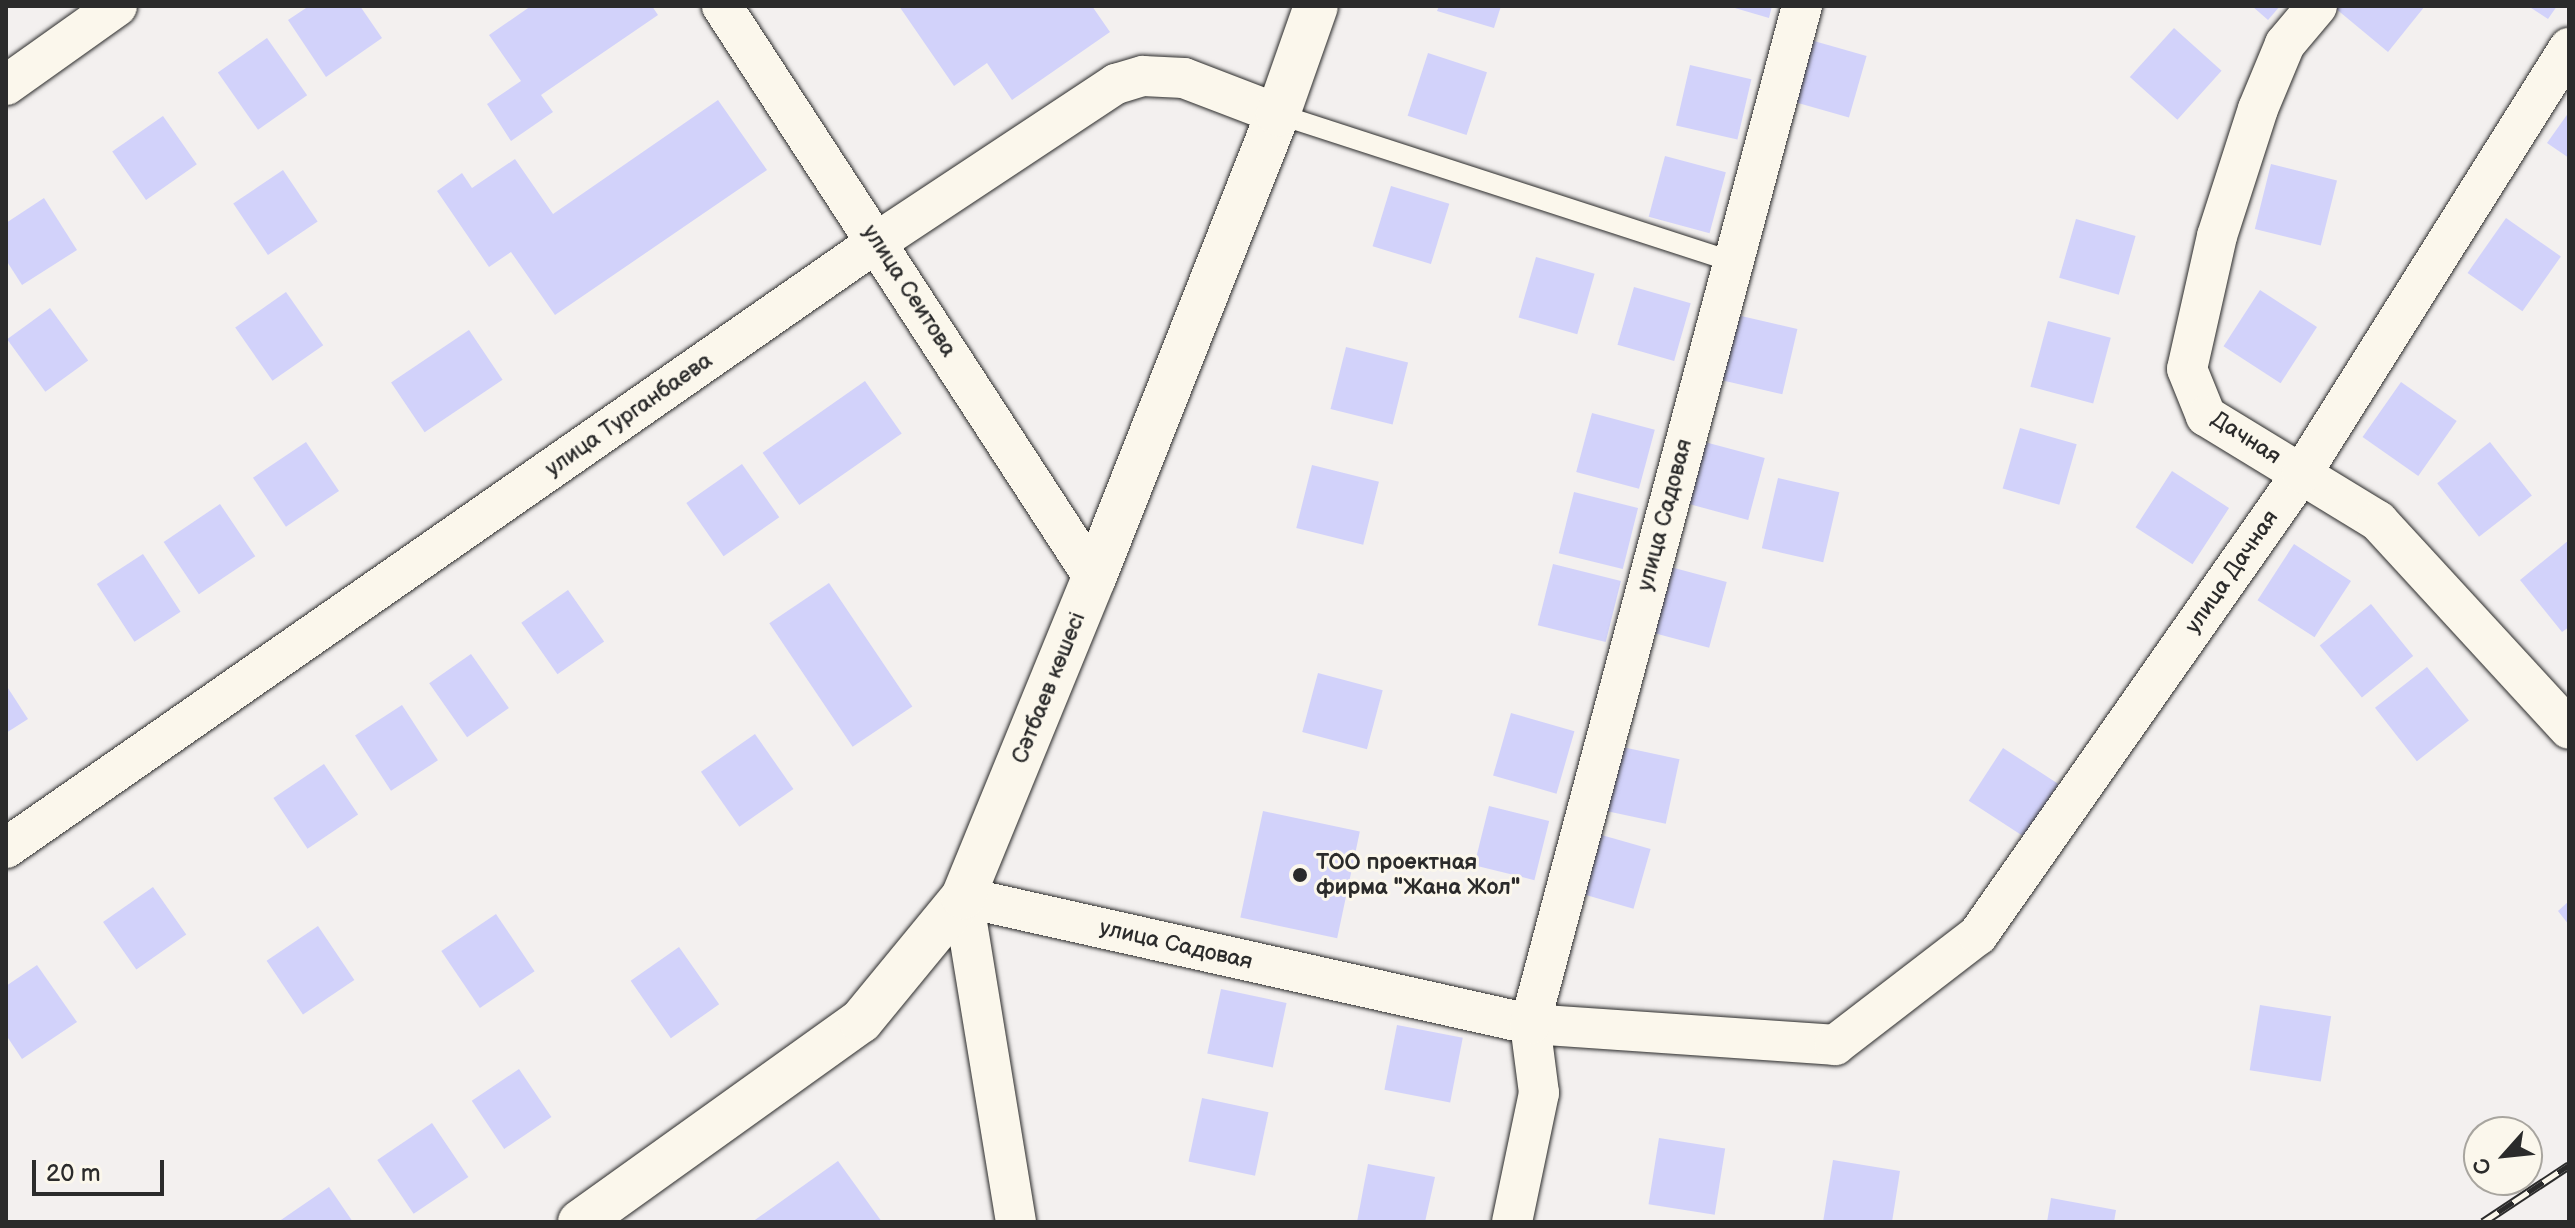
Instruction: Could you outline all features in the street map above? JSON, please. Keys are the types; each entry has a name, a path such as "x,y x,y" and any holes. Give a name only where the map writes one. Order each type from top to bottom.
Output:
{"main road":[{"name":"Сәтбаев көшесі","path":"580,1222 861,1021 963,897 1094,578 1278,114 1316,6"}],"street":[{"path":"6,85 117,6"},
{"name":"улица Сеитова","path":"722,6 1094,578"},
{"name":"улица Садовая","path":"1512,1222 1539,1093 1530,1024 1802,6"},
{"name":"Дачная","path":"2317,6 2285,44 2258,109 2217,236 2187,369 2206,416 2378,521 2569,729"},
{"name":"улица Дачная","path":"1530,1024 1835,1045 1978,935 2302,473 2569,48"},
{"name":"улица Турганбаева","path":"6,848 877,242 1116,84 1143,76 1184,78 1278,114"},
{"path":"963,897 1016,1222"},
{"name":"улица Садовая","path":"963,897 1530,1024"}],"lane":[{"path":"1278,114 1733,262"}],"building":[{"path":"309,6 360,6 382,38 326,77 288,20"},
{"path":"531,6 652,6 658,15 541,95 553,112 511,141 487,104 521,81 489,35"},
{"path":"899,6 1092,6 1110,32 1012,100 987,63 954,86"},
{"path":"1439,6 1501,6 1494,28 1437,11"},
{"path":"1728,6 1772,6 1769,18"},
{"path":"2252,6 2280,6 2268,20"},
{"path":"2425,6 2388,52 2335,8"},
{"path":"2528,6 2557,6 2548,19"},
{"path":"2174,28 2222,71 2177,120 2130,77"},
{"path":"267,38 307,95 258,130 218,72"},
{"path":"1807,39 1867,56 1849,118 1789,101"},
{"path":"1428,53 1487,72 1467,135 1408,116"},
{"path":"1690,65 1751,79 1737,140 1676,125"},
{"path":"718,100 767,170 555,315 511,252 489,267 437,191 462,173 472,188 515,159 553,214"},
{"path":"2569,112 2569,158 2547,143"},
{"path":"163,116 197,164 146,200 112,152"},
{"path":"1665,156 1726,172 1710,233 1649,217"},
{"path":"2271,164 2337,180 2321,245 2255,229"},
{"path":"283,170 318,221 268,255 233,204"},
{"path":"1391,186 1449,204 1431,264 1373,246"},
{"path":"44,198 77,250 22,285 6,260 6,223"},
{"path":"2506,218 2561,256 2522,311 2468,273"},
{"path":"2076,219 2136,236 2119,295 2059,278"},
{"path":"1536,257 1595,274 1577,334 1519,318"},
{"path":"1634,287 1691,303 1674,361 1617,345"},
{"path":"2260,290 2317,327 2281,383 2224,346"},
{"path":"286,292 323,345 272,381 235,328"},
{"path":"50,308 88,361 45,392 7,339"},
{"path":"1737,315 1797,329 1782,394 1722,380"},
{"path":"2048,321 2111,338 2093,404 2030,387"},
{"path":"469,330 503,380 425,432 391,383"},
{"path":"1346,347 1408,362 1393,425 1331,409"},
{"path":"865,381 902,433 799,505 763,453"},
{"path":"2401,382 2457,421 2418,476 2363,437"},
{"path":"1592,413 1655,430 1639,489 1576,472"},
{"path":"2020,428 2077,444 2059,505 2003,489"},
{"path":"1701,441 1765,458 1748,520 1684,503"},
{"path":"306,442 339,491 286,527 253,478"},
{"path":"2490,442 2532,496 2479,537 2437,483"},
{"path":"742,464 779,517 724,556 686,503"},
{"path":"1312,465 1379,482 1363,545 1296,528"},
{"path":"2172,471 2229,508 2193,564 2136,527"},
{"path":"1778,478 1839,492 1823,562 1762,548"},
{"path":"1574,492 1638,508 1623,569 1559,553"},
{"path":"220,504 255,556 199,594 164,542"},
{"path":"2569,540 2569,627 2562,632 2520,580"},
{"path":"2294,544 2351,581 2315,637 2258,600"},
{"path":"143,554 181,612 134,642 97,584"},
{"path":"1553,564 1621,581 1606,642 1538,625"},
{"path":"1663,565 1727,582 1709,648 1645,631"},
{"path":"829,583 912,707 853,747 769,623"},
{"path":"568,590 604,642 557,674 521,623"},
{"path":"2371,604 2413,656 2362,698 2320,646"},
{"path":"471,654 509,708 467,737 429,683"},
{"path":"2427,667 2469,721 2417,761 2375,708"},
{"path":"1318,673 1383,690 1367,749 1302,732"},
{"path":"6,685 28,719 6,733"},
{"path":"402,705 438,760 391,791 355,735"},
{"path":"1511,713 1574,731 1557,794 1493,775"},
{"path":"755,734 793,789 739,827 701,772"},
{"path":"1613,745 1680,759 1666,824 1599,810"},
{"path":"2003,748 2058,784 2024,837 1969,801"},
{"path":"324,764 358,815 308,849 273,798"},
{"path":"1489,806 1549,821 1534,880 1474,865"},
{"name":"ТОО проектная фирма \"Жана Жол\"","path":"1263,811 1360,832 1337,938 1240,918"},
{"path":"1591,832 1651,849 1634,909 1574,892"},
{"path":"153,887 186,935 136,969 103,922"},
{"path":"2569,901 2569,925 2558,911"},
{"path":"496,914 535,971 480,1008 441,951"},
{"path":"318,926 354,980 303,1015 267,961"},
{"path":"679,947 719,1004 671,1038 631,981"},
{"path":"37,965 77,1022 22,1059 6,1035 6,986"},
{"path":"1221,989 1287,1003 1273,1067 1207,1054"},
{"path":"2260,1005 2331,1016 2321,1081 2250,1070"},
{"path":"1397,1025 1463,1038 1450,1103 1384,1090"},
{"path":"519,1069 551,1117 504,1149 472,1101"},
{"path":"1202,1098 1269,1112 1255,1176 1188,1162"},
{"path":"432,1123 468,1177 414,1214 377,1160"},
{"path":"1659,1138 1725,1148 1715,1215 1649,1204"},
{"path":"1833,1160 1900,1171 1892,1222 1823,1222"},
{"path":"838,1161 882,1222 752,1222"},
{"path":"1368,1164 1435,1177 1425,1222 1357,1222"},
{"path":"329,1187 353,1222 278,1222"},
{"path":"2051,1198 2116,1210 2114,1222 2047,1222"}],"railway":[{"path":"2483,1222 2569,1165"}],"place":[{"name":"ТОО проектная фирма \"Жана Жол\"","path":"1300,875"}]}
